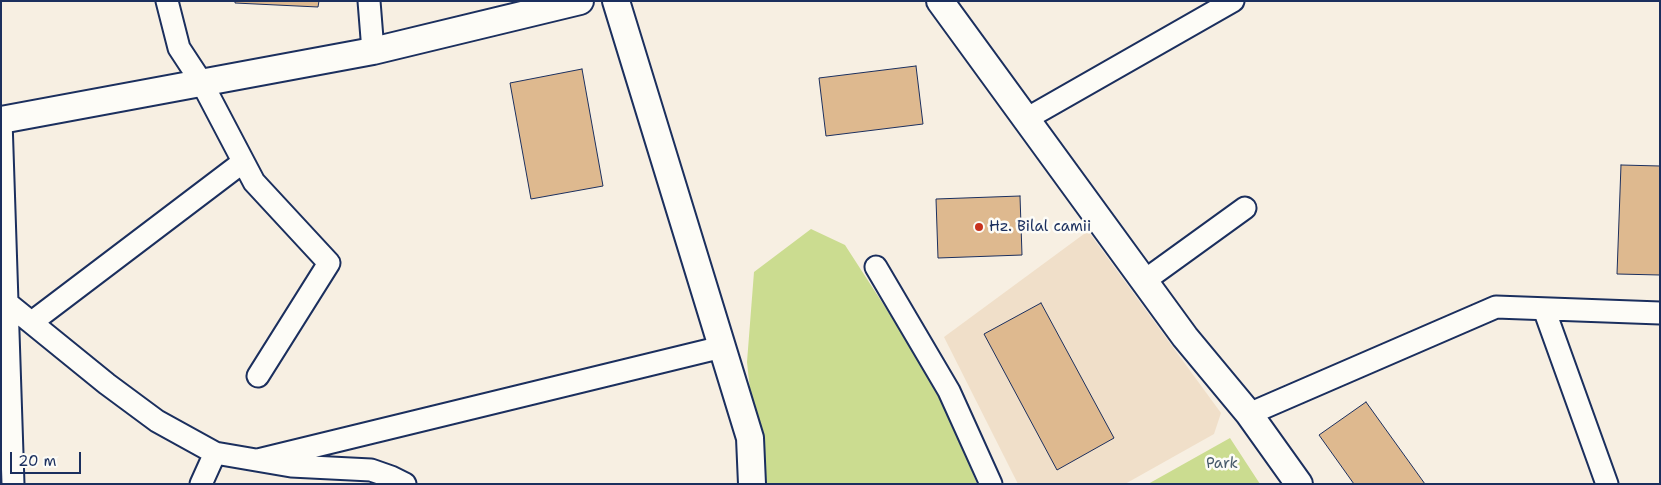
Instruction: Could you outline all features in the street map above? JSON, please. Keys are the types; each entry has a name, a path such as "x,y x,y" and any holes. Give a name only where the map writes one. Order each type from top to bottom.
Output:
{"street":[{"path":"167,1 179,48 202,83 254,182 329,262 258,376"},
{"path":"369,1 373,51"},
{"path":"13,484 4,300 1,120 373,51 580,1"},
{"path":"616,1 750,438 752,484"},
{"path":"940,1 1185,337 1249,414 1299,484"},
{"path":"1026,119 1234,1"},
{"path":"32,322 243,162"},
{"path":"1144,281 1245,208"},
{"path":"876,267 949,391 991,484"},
{"path":"4,300 107,384 157,421 215,453 292,466 371,470 405,484"},
{"path":"1249,414 1496,307 1660,313"},
{"path":"1544,309 1606,484"},
{"path":"258,460 722,347"},
{"path":"201,484 215,453"}],"shaded area":[{"path":"1088,231 1221,413 1214,434 1125,484 1018,484 944,337"}],"green space":[{"path":"811,229 845,245 940,392 977,484 760,484 747,362 754,272"},
{"name":"Park","path":"1230,438 1260,484 1148,484"}],"building":[{"path":"235,1 319,1 318,7 235,3"},
{"path":"916,66 923,124 826,136 819,78"},
{"path":"582,69 603,186 531,199 510,83"},
{"path":"1621,165 1660,166 1660,275 1617,274"},
{"name":"Hz. Bilal camii","path":"1020,196 1022,255 938,258 936,199"},
{"path":"1041,303 1114,438 1057,470 984,334"},
{"path":"1366,402 1425,484 1354,484 1319,435"}],"place":[{"name":"Hz. Bilal camii","path":"979,227"}]}
